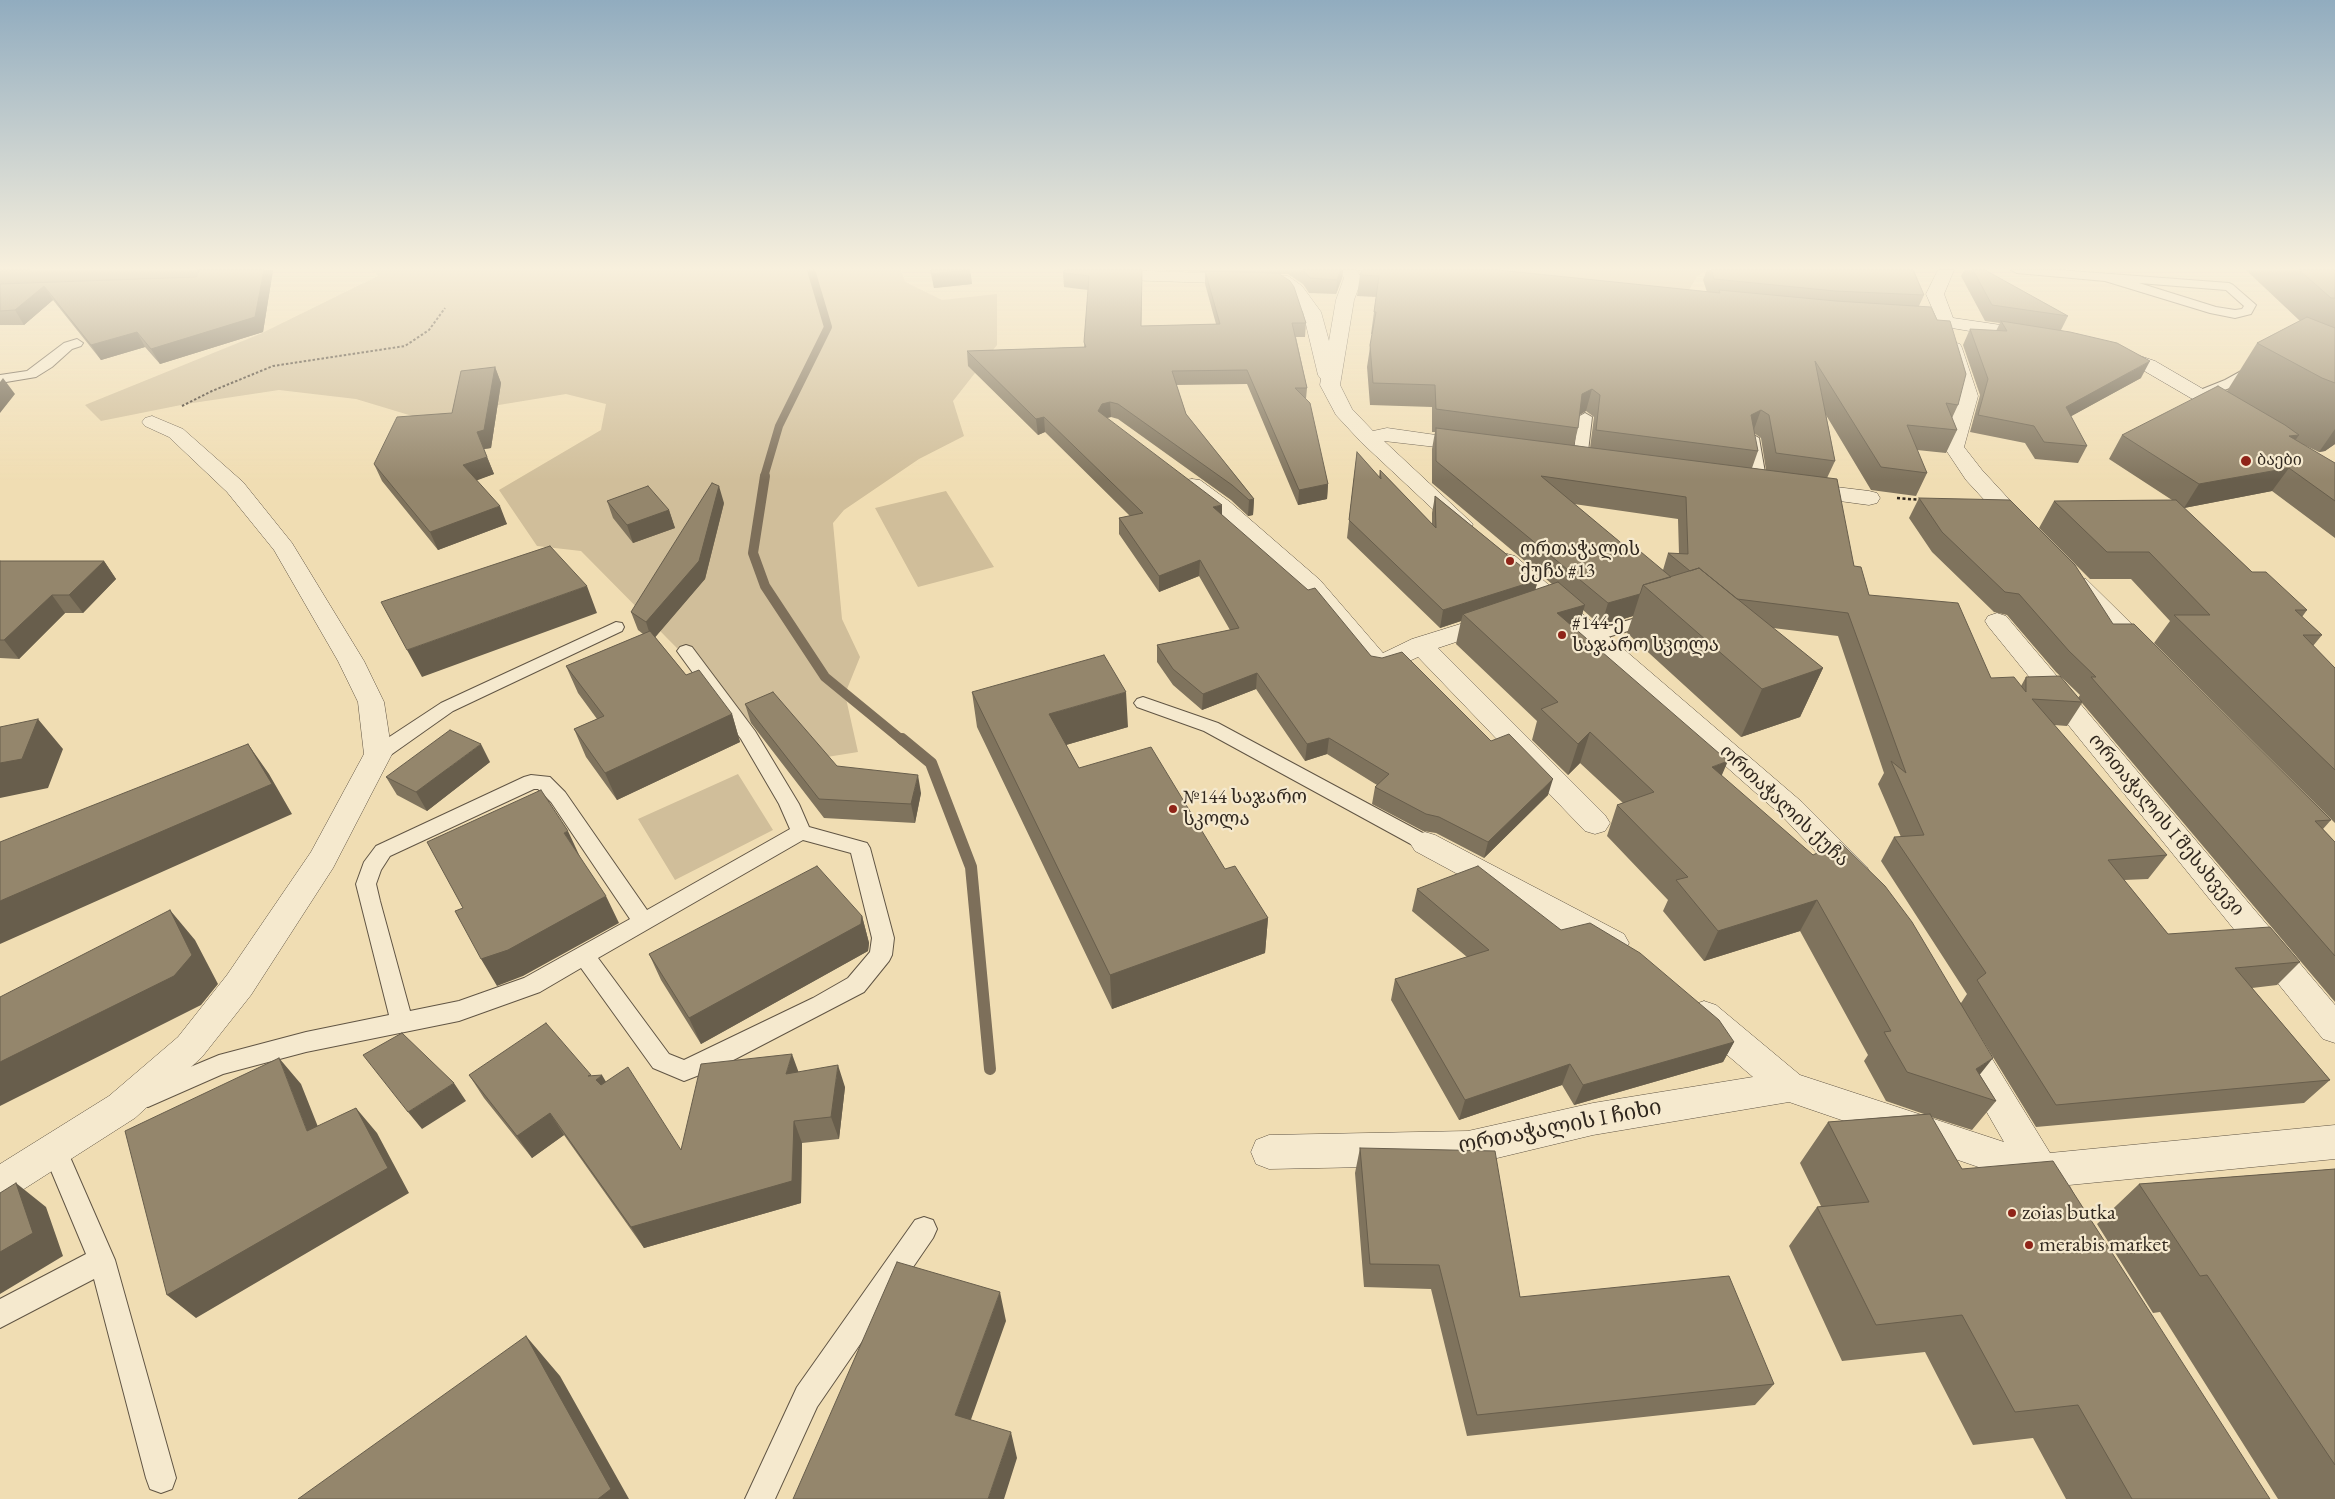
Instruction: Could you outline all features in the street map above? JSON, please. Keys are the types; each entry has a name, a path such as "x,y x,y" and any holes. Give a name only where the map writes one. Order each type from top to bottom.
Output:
{"street":[{"name":"ორთაჭალის ქუჩა","path":"1319,340 1330,385 1343,411 1368,438 1444,509 1485,543 1534,608 1594,636 1792,809 1853,871 1870,894"},
{"path":"1330,385 1338,340"},
{"path":"1944,340 1968,396 1954,447 1974,475 2038,543"},
{"path":"2097,348 2148,365 2250,425"},
{"path":"0,1184 122,1107 190,1046 239,985 322,860 378,754 371,702 351,661 284,548 235,488 176,433 152,422"},
{"path":"1368,438 1387,434 1493,448"},
{"path":"1174,472 1222,507 1312,585 1379,665 1421,645 1534,608"},
{"path":"1750,483 1869,498"},
{"path":"2066,571 2162,669"},
{"name":"ორთაჭალის I შესახვევი","path":"1997,621 2335,1029"},
{"path":"1421,645 1595,823"},
{"path":"1425,843 1637,958"},
{"name":"ორთაჭალის I ჩიხი","path":"1683,997 1789,1087 2040,1171"},
{"path":"1950,1018 2071,1222"},
{"name":"ორთაჭალის I ჩიხი","path":"1269,1152 1468,1148 1593,1119 1789,1087"},
{"path":"2040,1171 2335,1142"}],"lane":[{"path":"0,379 31,374 47,364 68,346 77,343"},
{"path":"2200,395 2230,383 2250,372 2264,359"},
{"path":"1580,460 1584,417"},
{"path":"1750,483 1752,438"},
{"path":"1594,636 1667,614"},
{"path":"378,754 447,708 616,627"},
{"path":"686,651 748,736 789,804 802,832"},
{"path":"1143,703 1211,727 1425,843"},
{"path":"402,1022 369,901 366,884 371,868 383,851 531,782 543,782 558,797 643,921"},
{"path":"122,1107 219,1065 306,1042 459,1011 532,985 802,832 860,848 884,938 881,955 856,984 821,1006 712,1060 684,1071 661,1061 584,956"},
{"path":"54,1149 102,1260 161,1478"},
{"path":"760,1499 807,1397 924,1228"},
{"path":"0,1314 102,1260"}],"path":[{"path":"152,422 212,391 273,366 405,346 414,340"},
{"path":"1904,498 1924,500"}],"shaded area":[{"path":"245,340 997,340 997,345 953,401 964,436 919,459 844,510 833,523 842,619 860,657 845,694 858,752 802,761 751,723 581,551 537,546 499,490 601,430 606,404 566,394 419,418 356,399 279,390 186,404 101,421 85,405"},
{"path":"946,491 994,567 918,587 875,508"},
{"path":"738,774 773,830 675,880 638,819"}],"building":[{"path":"87,340 109,340 91,345"},
{"path":"144,340 180,340 151,349"},
{"path":"1084,340 1296,340 1307,388 1295,388 1310,403 1328,484 1299,490 1247,370 1172,371 1186,414 1254,499 1249,500 1232,485 1118,404 1110,402 1102,404 1098,411 1222,505 1213,507 1308,590 1315,588 1371,656 1382,658 1402,652 1491,741 1509,734 1553,779 1488,842 1439,817 1426,814 1375,787 1389,774 1329,738 1307,744 1257,673 1203,694 1173,669 1157,645 1239,628 1200,560 1159,576 1119,518 1143,513 1044,417 1036,419 967,351 1086,347"},
{"path":"1371,340 1956,340 1966,374 1958,405 1946,403 1957,430 1907,425 1927,473 1881,467 1815,361 1835,461 1776,453 1769,415 1761,410 1751,415 1758,451 1596,430 1600,395 1592,389 1582,394 1578,428 1436,409 1435,385 1373,383"},
{"path":"1974,340 2104,340 2117,343 2150,361 2066,407 2087,446 2044,442 2034,426 1978,415 1988,379"},
{"path":"2263,340 2335,340 2335,383 2322,378 2257,343"},
{"path":"495,367 484,430 477,432 487,457 463,465 500,506 430,532 374,464 397,417 452,413 461,371"},
{"path":"2218,386 2285,425 2299,435 2289,436 2335,463 2335,501 2289,468 2199,484 2122,435"},
{"path":"1436,428 1837,479 1854,566 1861,567 1869,595 1958,603 1991,678 2014,677 2026,692 2026,677 2060,676 2082,702 2032,699 2167,855 2108,860 2168,934 2270,927 2300,962 2235,968 2330,1080 2056,1105 1977,980 1986,973 1894,837 1924,835 1891,761 1906,773 1848,613 1737,599 1699,568 1690,571 1668,553 1688,554 1686,497 1541,476 1632,552 1641,552 1671,577 1643,585 1640,594 1608,603 1436,461"},
{"path":"1357,452 1381,479 1380,470 1436,528 1435,496 1538,580 1443,610 1349,520"},
{"path":"712,483 719,486 699,561 646,622 631,612"},
{"path":"648,486 669,510 627,525 607,501"},
{"path":"1919,498 2010,500 2075,565 2113,624 2134,624 2331,820 2315,821 2335,842 2335,956 2091,677 2096,677 2069,651 2019,594 2005,592 1942,532"},
{"path":"2176,500 2252,572 2266,572 2307,610 2295,610 2322,635 2303,635 2335,668 2335,770 2174,615 2210,615 2149,552 2107,552 2054,501"},
{"path":"550,546 587,586 407,650 381,602"},
{"path":"0,561 104,561 69,595 52,595 4,640 0,640"},
{"path":"1699,568 1823,668 1762,689 1643,585"},
{"path":"1558,582 1585,605 1557,613 1728,761 1712,767 1813,855 1840,842 1885,886 1912,922 1993,1058 1976,1069 1996,1101 1907,1072 1884,1032 1891,1031 1817,900 1718,931 1676,880 1688,877 1617,805 1654,792 1590,732 1578,744 1541,709 1558,702 1463,614"},
{"path":"650,631 686,675 699,670 732,714 605,773 574,729 604,716 566,666"},
{"path":"1104,655 1126,692 1049,714 1079,768 1151,747 1225,869 1235,866 1268,918 1110,975 972,692"},
{"path":"773,692 837,766 918,775 911,804 819,799 745,704"},
{"path":"38,719 22,759 0,763 0,727"},
{"path":"450,730 481,744 416,792 386,777"},
{"path":"248,744 272,784 0,901 0,842"},
{"path":"541,790 568,831 564,833 606,896 508,950 481,959 455,911 463,908 427,842"},
{"path":"817,866 862,916 861,924 689,1018 649,954"},
{"path":"1478,866 1561,930 1590,923 1640,953 1719,1020 1734,1042 1583,1085 1570,1064 1465,1100 1395,979 1489,950 1417,889"},
{"path":"170,910 192,955 174,976 0,1062 0,997"},
{"path":"546,1023 591,1075 588,1076 602,1075 596,1080 601,1085 628,1067 681,1150 701,1064 792,1054 786,1074 838,1065 831,1117 794,1121 792,1181 631,1227 550,1113 517,1136 469,1075"},
{"path":"402,1033 454,1083 408,1112 363,1055"},
{"path":"279,1058 307,1131 356,1108 388,1168 167,1295 125,1131"},
{"path":"1930,1114 1962,1169 2053,1161 2270,1499 2132,1499 2078,1405 2015,1412 1962,1315 1876,1325 1817,1207 1869,1202 1828,1122"},
{"path":"1360,1148 1495,1151 1520,1297 1729,1276 1774,1384 1477,1415 1439,1265 1370,1264"},
{"path":"2335,1169 2335,1465 2207,1275 2200,1276 2139,1184"},
{"path":"16,1183 33,1233 0,1252 0,1193"},
{"path":"897,1262 1000,1292 955,1415 1011,1432 988,1499 793,1499"},
{"path":"526,1336 611,1489 598,1499 298,1499"}],"waterway":[{"path":"764,477 779,426 822,340"},
{"path":"765,476 753,553 765,586 825,677 903,741"},
{"path":"902,739 931,763 971,867 990,1069"}],"place":[{"name":"ბაები","path":"2246,461"},
{"name":"ორთაჭალის ქუჩა #13","path":"1510,561"},
{"name":"#144-ე საჯარო სკოლა","path":"1562,635"},
{"name":"№144 საჯარო სკოლა","path":"1173,809"},
{"name":"zoias butka","path":"2012,1213"},
{"name":"merabis market","path":"2029,1245"}]}
